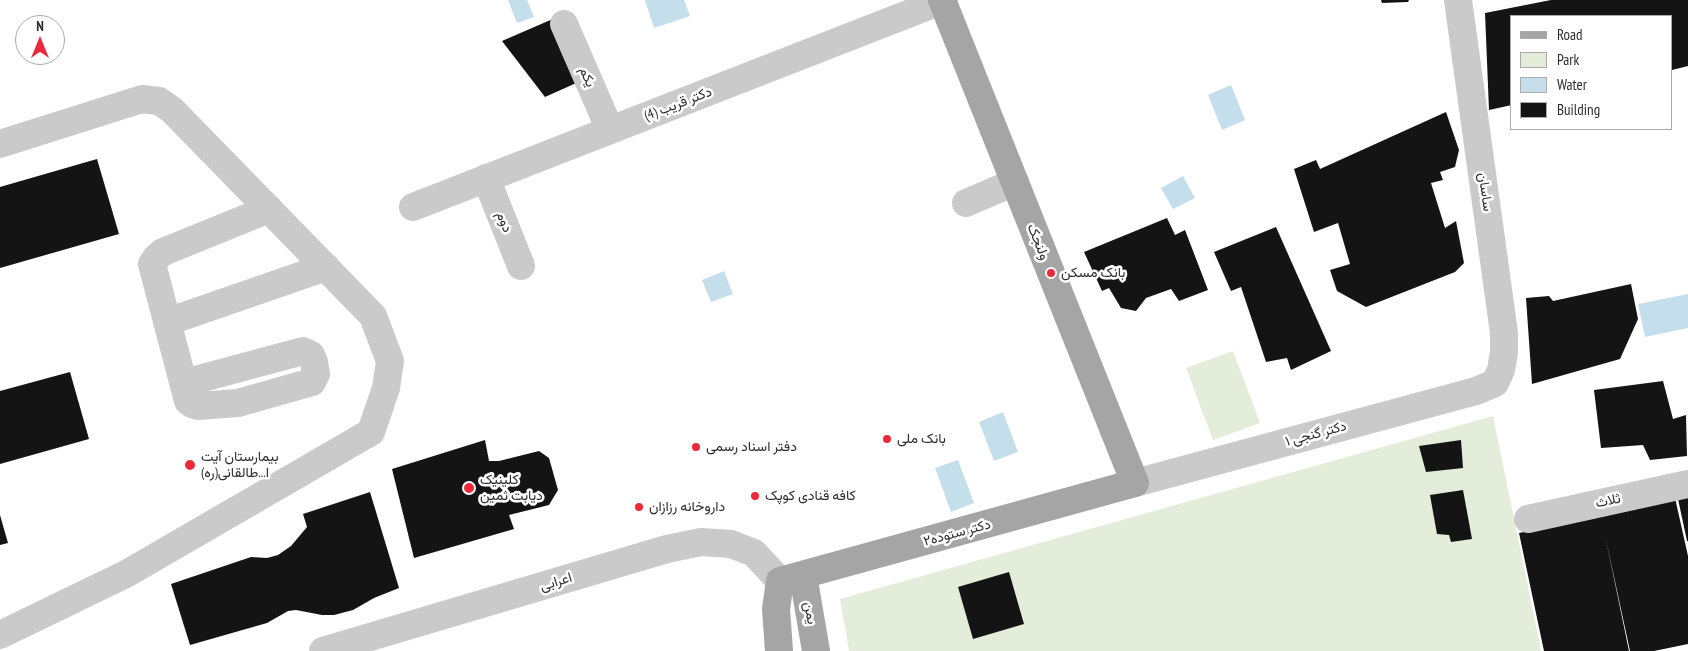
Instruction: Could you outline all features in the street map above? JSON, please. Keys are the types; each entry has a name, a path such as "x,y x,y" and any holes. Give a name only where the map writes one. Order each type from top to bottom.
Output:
{"main road":[{"name":"ولنجک","path":"943,0 1135,483"},
{"name":"دکتر ستوده۲","path":"791,578 1135,483"},
{"path":"779,651 776,609 791,578"},
{"name":"یمن","path":"791,578 816,651"}],"street":[{"name":"دکتر قریب (4)","path":"413,207 943,0"},
{"name":"ساسان","path":"1461,1 1504,334 1501,370 1495,382"},
{"name":"یکم","path":"564,24 610,130"},
{"path":"0,144 142,99 159,101 172,110 373,316 390,361 386,388 371,432 126,574 0,635"},
{"name":"دوم","path":"486,178 522,266"},
{"path":"966,203 1015,182"},
{"path":"184,383 152,264 163,252 269,210"},
{"path":"167,322 326,267"},
{"name":"دکتر گنجی ۱","path":"1135,483 1476,391 1495,382"},
{"name":"ثلاث","path":"1528,519 1688,484"},
{"name":"اعرابی","path":"323,651 667,549 701,542 731,544 754,553 791,578"}],"green space":[{"path":"1233,351 1260,423 1213,440 1186,368"},
{"path":"1493,416 1541,651 849,651 840,599"}],"water":[{"path":"508,0 527,0 534,17 517,23"},
{"path":"645,0 684,0 690,16 654,28"},
{"path":"1231,85 1245,120 1222,130 1208,95"},
{"path":"1183,176 1195,198 1173,209 1161,188"},
{"path":"724,271 733,294 711,302 702,280"},
{"path":"1688,294 1688,328 1645,337 1638,304"},
{"path":"1003,412 1018,452 994,461 979,422"},
{"path":"958,460 974,503 951,512 935,468"}],"building":[{"path":"1381,0 1409,0 1408,2 1382,3"},
{"path":"1551,0 1688,0 1688,66 1673,70 1673,15 1510,15 1510,105 1489,110 1485,13"},
{"path":"555,18 583,80 545,97 502,41"},
{"path":"1446,112 1459,150 1455,167 1440,172 1443,180 1431,183 1445,228 1456,221 1464,263 1455,272 1366,307 1337,291 1330,270 1350,264 1338,223 1314,232 1294,169 1316,160 1320,169"},
{"path":"97,159 119,234 0,268 0,187"},
{"path":"1167,218 1175,235 1185,230 1208,290 1179,301 1171,289 1146,298 1136,311 1121,308 1109,288 1102,291 1084,252"},
{"path":"1276,227 1331,351 1291,370 1287,358 1266,362 1241,287 1231,291 1214,252"},
{"path":"1631,284 1638,319 1620,359 1532,384 1526,298 1549,296 1553,301"},
{"path":"70,372 89,439 0,464 0,391"},
{"path":"1663,381 1673,419 1686,415 1687,456 1650,460 1643,445 1601,448 1594,390"},
{"path":"485,440 489,461 499,461 539,451 549,458 558,490 549,505 509,515 514,529 414,558 392,469"},
{"path":"1461,440 1463,468 1426,472 1419,446"},
{"path":"1463,490 1472,539 1451,542 1449,535 1437,534 1430,495"},
{"path":"370,492 399,588 374,598 353,610 334,615 322,615 296,610 288,611 267,623 190,645 171,584 251,557 267,558 278,555 291,546 307,527 303,514"},
{"path":"1688,497 1688,541 1687,541 1678,499"},
{"path":"1675,498 1688,556 1688,644 1654,651 1630,651 1605,535 1629,651 1544,651 1519,533"},
{"path":"0,515 8,543 0,545"},
{"path":"1009,572 1024,624 973,639 958,587"}],"place":[{"name":"بانک مسکن","path":"1051,273"},
{"name":"بانک ملی","path":"887,439"},
{"name":"دفتر اسناد رسمی","path":"696,447"},
{"name":"بیمارستان آیت ا...طالقانی(ره)","path":"190,465"},
{"name":"کلینیک دیابت ثمین","path":"469,488"},
{"name":"کافه قنادی کوپک","path":"755,496"},
{"name":"داروخانه رزازان","path":"639,507"}]}
